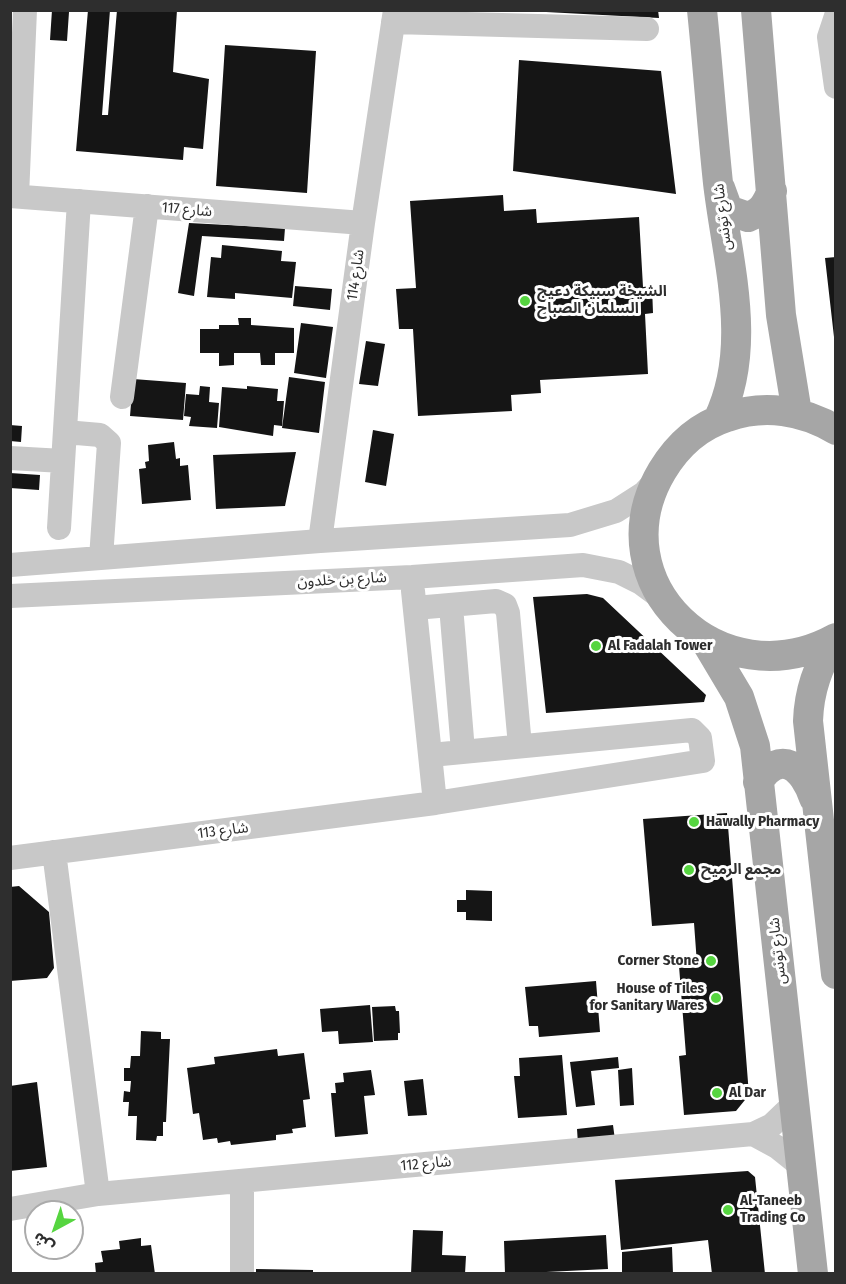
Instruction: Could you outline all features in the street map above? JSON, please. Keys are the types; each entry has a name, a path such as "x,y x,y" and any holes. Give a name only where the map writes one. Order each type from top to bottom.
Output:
{"main road":[{"name":"شارع تونس","path":"702,10 718,182 737,339 733,379 718,420"},
{"path":"756,10 781,315 797,413"},
{"path":"718,182 728,210 748,217 758,213 766,206 772,191"},
{"path":"835,639 815,649 770,658 726,650 705,640 682,622 664,600 653,578 646,554 644,529 648,505 656,482 682,444 699,430 718,420 756,410 797,413 836,430"},
{"path":"835,639 818,667 808,703 818,809 832,892 836,974"},
{"name":"شارع تونس","path":"705,640 729,678 747,719 755,746 813,1274"},
{"path":"758,782 770,768 782,763 795,766 807,778 818,809"}],"street":[{"path":"14,196 25,10"},
{"path":"394,16 647,29"},
{"name":"شارع 114","path":"320,541 394,16"},
{"path":"836,16 829,37 836,87"},
{"name":"شارع 117","path":"14,196 363,224"},
{"path":"59,528 79,201"},
{"path":"122,397 147,206"},
{"path":"65,432 100,435 109,443 101,558"},
{"path":"10,458 63,461"},
{"path":"10,565 320,541 570,525 587,522 616,511 644,493 656,482"},
{"name":"شارع بن خلدون","path":"10,596 596,566 631,577 664,600"},
{"path":"412,577 435,803"},
{"path":"415,608 496,601 507,610 520,746 430,755"},
{"path":"451,606 464,751"},
{"name":"شارع 113","path":"10,858 435,803 703,761 700,738 692,730 520,746"},
{"path":"54,852 98,1194"},
{"name":"شارع 112","path":"10,1209 98,1194 753,1134 772,1125 795,1103"},
{"path":"753,1134 785,1153 802,1167"},
{"path":"242,1180 242,1274"}],"building":[{"path":"52,10 69,12 67,41 50,40"},
{"path":"88,10 110,10 102,115 108,115 117,10 177,10 173,72 209,79 203,149 184,147 183,160 76,151"},
{"path":"546,10 658,10 659,18 546,12"},
{"path":"225,45 316,51 307,193 216,186"},
{"path":"519,60 661,71 676,194 513,171"},
{"name":"الشيخة سبيكة دعيج السلمان الصباح","path":"503,195 504,211 536,209 537,223 639,217 643,287 652,286 653,313 645,314 648,374 540,380 541,393 511,395 512,411 418,416 413,329 399,329 396,289 416,288 410,201"},
{"path":"189,223 285,228 284,241 202,236 194,296 178,293"},
{"path":"222,245 282,251 281,261 296,262 292,298 235,293 235,299 207,297 211,257 221,258"},
{"path":"836,257 836,337 834,337 825,258"},
{"path":"295,286 332,289 330,310 293,306"},
{"path":"238,318 251,318 251,325 294,328 294,353 275,353 275,365 261,365 260,353 234,353 234,365 219,366 219,353 200,353 200,329 219,329 219,325 239,325"},
{"path":"301,323 333,327 326,378 294,373"},
{"path":"366,341 385,344 378,386 359,384"},
{"path":"289,377 325,382 319,433 282,428"},
{"path":"133,379 186,383 183,420 130,416"},
{"path":"200,386 210,387 209,402 219,403 217,428 189,426 191,417 184,416 186,394 199,395"},
{"path":"247,386 278,389 277,401 284,401 282,426 274,425 273,436 219,427 222,387 247,389"},
{"path":"10,425 22,426 21,442 10,441"},
{"path":"373,430 394,434 386,486 365,482"},
{"path":"174,442 176,459 180,458 180,466 188,465 191,500 142,504 139,469 146,468 145,462 149,461 148,445"},
{"path":"296,452 285,506 216,509 213,455"},
{"path":"10,473 40,475 39,490 10,488"},
{"name":"Al Fadalah Tower","path":"587,594 603,598 706,695 704,702 546,713 533,597"},
{"path":"727,813 749,1095 736,1111 684,1115 679,1056 686,1055 679,966 697,964 694,923 652,926 643,819"},
{"path":"19,886 49,912 54,968 47,978 10,981 10,887"},
{"path":"466,890 492,891 492,921 466,920 466,912 457,912 457,900 466,900"},
{"path":"596,981 600,1032 539,1037 538,1026 529,1026 525,987"},
{"path":"370,1005 373,1042 339,1044 338,1031 322,1032 320,1009"},
{"path":"395,1006 396,1011 399,1011 398,1040 374,1041 372,1007"},
{"path":"141,1031 161,1032 161,1039 170,1039 166,1122 163,1122 163,1136 157,1136 156,1141 136,1140 137,1116 128,1116 129,1102 123,1102 124,1091 130,1092 131,1081 124,1081 124,1068 130,1068 131,1056 140,1056"},
{"path":"277,1049 278,1056 304,1053 310,1099 303,1100 306,1127 292,1129 293,1133 276,1135 276,1140 231,1145 230,1141 218,1143 217,1138 203,1140 199,1113 193,1114 187,1068 215,1064 214,1057"},
{"path":"562,1055 567,1115 518,1118 514,1076 520,1076 519,1058"},
{"path":"618,1057 619,1068 591,1071 595,1105 576,1107 570,1062"},
{"path":"632,1068 634,1105 620,1106 618,1070"},
{"path":"371,1070 375,1095 364,1096 368,1134 335,1137 331,1093 336,1093 335,1083 344,1082 343,1073"},
{"path":"423,1079 427,1115 408,1116 404,1081"},
{"path":"37,1082 47,1167 10,1171 10,1086"},
{"path":"613,1125 615,1140 578,1144 577,1129"},
{"path":"748,1171 755,1177 765,1274 712,1274 708,1240 621,1250 615,1180"},
{"path":"413,1230 443,1231 442,1255 466,1256 465,1274 411,1274"},
{"path":"606,1235 608,1269 505,1274 504,1241"},
{"path":"141,1238 141,1246 151,1245 155,1274 96,1274 95,1263 103,1262 101,1251 120,1249 119,1241"},
{"path":"672,1247 673,1274 622,1274 622,1252"},
{"path":"256,1269 313,1270 313,1274 256,1274"}],"place":[{"name":"الشيخة سبيكة دعيج السلمان الصباح","path":"525,301"},
{"name":"Al Fadalah Tower","path":"596,646"},
{"name":"Hawally Pharmacy","path":"694,822"},
{"name":"مجمع الرميح","path":"689,870"},
{"name":"Corner Stone","path":"711,961"},
{"name":"House of Tiles for Sanitary Wares","path":"716,998"},
{"name":"Al Dar","path":"717,1093"},
{"name":"Al-Taneeb Trading Co","path":"728,1210"}]}
